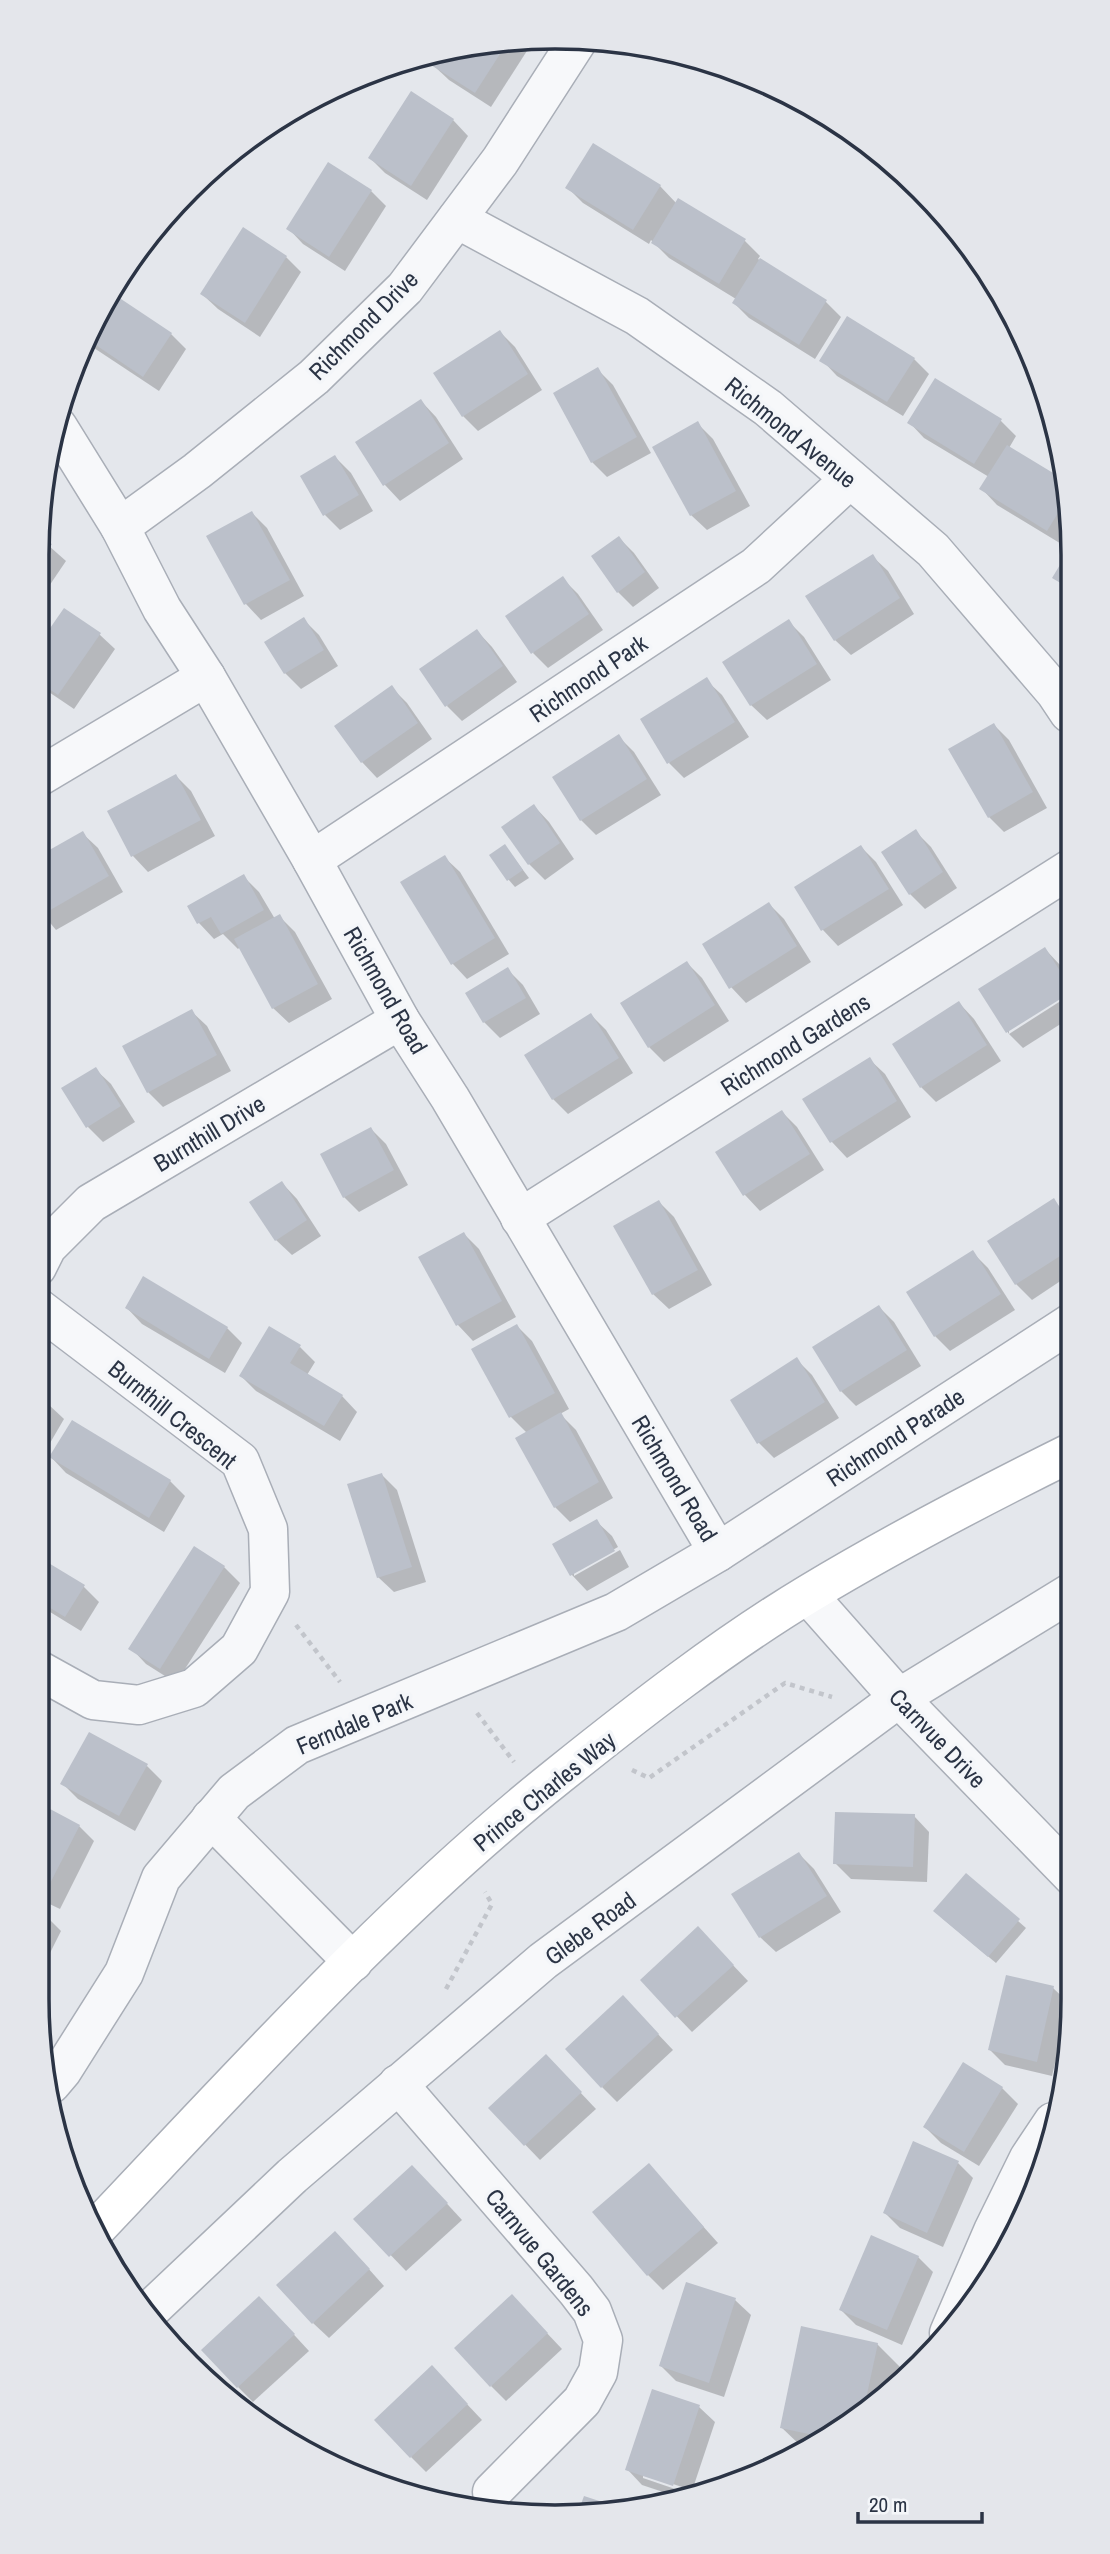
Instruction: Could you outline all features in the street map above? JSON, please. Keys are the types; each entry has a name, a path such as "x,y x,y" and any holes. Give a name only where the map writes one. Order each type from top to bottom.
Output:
{"street":[{"name":"Richmond Drive","path":"120,527 197,471 314,377 405,288 500,162 572,50"},
{"name":"Richmond Avenue","path":"457,219 637,316 768,408 933,550 1061,701"},
{"name":"Richmond Road","path":"63,436 120,527 162,610 206,677 312,860 400,1020 450,1098 718,1552"},
{"name":"Richmond Park","path":"312,860 756,566 850,479"},
{"path":"49,771 206,677"},
{"name":"Richmond Gardens","path":"520,1218 1061,875"},
{"name":"Burnthill Drive","path":"49,1246 91,1203 400,1020"},
{"name":"Burnthill Crescent","path":"49,1316 240,1461 268,1529 270,1592 239,1650 194,1688 139,1705 93,1700 49,1676"},
{"name":"Richmond Parade","path":"718,1552 1061,1329"},
{"name":"Prince Charles Way","path":"101,2223 353,1962 464,1857 589,1752 694,1671 808,1595 971,1502 1061,1457"},
{"name":"Ferndale Park","path":"55,2079 124,1973 161,1878 234,1792 297,1745 616,1612 718,1552"},
{"name":"Carnvue Drive","path":"808,1595 899,1698 1061,1865"},
{"name":"Glebe Road","path":"154,2307 292,2176 543,1961 899,1698 1061,1599"},
{"path":"211,1818 353,1962"},
{"name":"Carnvue Gardens","path":"398,2084 576,2290 592,2311 603,2340 598,2372 582,2401 492,2492"},
{"path":"966,2293 993,2231 1029,2158 1041,2140"}],"path":[{"path":"270,1592 366,1716"},
{"path":"452,1681 538,1793"},
{"path":"589,1752 649,1778 785,1683 833,1697 861,1728"},
{"path":"442,2047 431,2018 492,1904 464,1857"}],"building":[{"path":"501,52 475,93 431,65 456,59"},
{"path":"411,91 454,119 411,186 368,158"},
{"path":"593,143 661,185 633,230 565,188"},
{"path":"328,162 372,190 329,257 286,229"},
{"path":"678,198 746,239 719,284 651,243"},
{"path":"243,227 287,256 245,323 200,294"},
{"path":"760,258 827,300 799,345 732,303"},
{"path":"119,298 172,333 143,377 95,345"},
{"path":"847,316 915,358 887,402 819,361"},
{"path":"500,330 528,374 462,417 433,373"},
{"path":"598,367 637,437 591,463 553,393"},
{"path":"935,378 1002,419 974,464 907,423"},
{"path":"421,399 449,443 383,486 355,442"},
{"path":"698,421 736,491 690,516 652,447"},
{"path":"1007,445 1054,474 1059,511 1047,531 979,489"},
{"path":"335,455 359,495 323,516 300,476"},
{"path":"252,511 290,580 244,605 206,536"},
{"path":"619,536 645,572 617,593 591,556"},
{"path":"873,554 900,598 834,641 805,596"},
{"path":"1061,563 1061,583 1052,578"},
{"path":"563,576 589,614 531,654 505,616"},
{"path":"64,608 101,633 58,695 49,689 49,630"},
{"path":"304,617 324,650 284,674 264,642"},
{"path":"789,619 817,664 750,706 722,662"},
{"path":"477,629 503,666 445,707 419,669"},
{"path":"707,677 735,722 667,764 640,719"},
{"path":"392,685 418,723 361,763 334,726"},
{"path":"994,723 1033,792 988,818 948,749"},
{"path":"619,734 647,779 580,821 552,777"},
{"path":"176,774 201,820 131,857 107,811"},
{"path":"534,804 560,843 528,865 501,827"},
{"path":"916,829 943,872 909,895 881,852"},
{"path":"83,831 109,876 49,911 49,850"},
{"path":"505,844 523,870 507,881 489,855"},
{"path":"861,845 889,889 821,931 794,887"},
{"path":"445,855 495,938 451,965 400,882"},
{"path":"244,874 264,910 221,934 211,917 197,924 187,906"},
{"path":"769,902 797,946 729,989 702,944"},
{"path":"280,914 318,984 272,1009 234,939"},
{"path":"1045,947 1061,973 1061,999 1006,1033 978,989"},
{"path":"687,961 715,1005 648,1048 620,1003"},
{"path":"508,967 526,998 483,1023 465,993"},
{"path":"959,1001 987,1045 920,1088 892,1044"},
{"path":"192,1009 217,1055 147,1093 122,1046"},
{"path":"591,1013 619,1058 552,1100 524,1055"},
{"path":"870,1057 897,1101 830,1143 802,1099"},
{"path":"96,1067 121,1106 86,1128 61,1088"},
{"path":"782,1110 810,1154 743,1196 715,1152"},
{"path":"371,1127 394,1170 343,1198 320,1154"},
{"path":"282,1181 307,1220 275,1241 249,1202"},
{"path":"1054,1198 1061,1210 1061,1255 1015,1285 987,1241"},
{"path":"659,1200 698,1270 652,1295 613,1226"},
{"path":"464,1232 502,1301 456,1326 418,1257"},
{"path":"973,1250 1001,1294 934,1337 906,1292"},
{"path":"143,1276 228,1327 209,1359 125,1308"},
{"path":"879,1305 907,1350 840,1392 812,1347"},
{"path":"517,1324 555,1393 509,1418 471,1349"},
{"path":"269,1326 301,1345 290,1363 343,1395 324,1426 239,1376"},
{"path":"797,1357 825,1402 757,1444 730,1400"},
{"path":"561,1412 599,1482 554,1508 515,1438"},
{"path":"72,1420 171,1480 149,1518 49,1457"},
{"path":"382,1473 412,1567 377,1578 347,1484"},
{"path":"597,1519 615,1551 570,1576 552,1544"},
{"path":"194,1546 225,1566 160,1669 128,1649"},
{"path":"49,1563 85,1585 65,1617 49,1607"},
{"path":"89,1732 148,1764 119,1816 60,1784"},
{"path":"49,1808 80,1825 49,1885"},
{"path":"835,1812 915,1814 913,1867 833,1864"},
{"path":"799,1852 827,1896 759,1938 731,1894"},
{"path":"966,1873 1020,1919 988,1957 933,1911"},
{"path":"698,1926 734,1965 675,2018 640,1980"},
{"path":"1006,1975 1054,1986 1037,2062 988,2050"},
{"path":"623,1995 659,2034 601,2088 565,2049"},
{"path":"546,2054 582,2092 524,2146 488,2108"},
{"path":"963,2062 1003,2087 964,2152 923,2127"},
{"path":"913,2141 959,2161 927,2233 883,2213"},
{"path":"649,2163 704,2227 647,2276 592,2212"},
{"path":"412,2165 448,2203 389,2257 353,2219"},
{"path":"335,2231 370,2269 312,2324 276,2285"},
{"path":"871,2235 919,2256 887,2330 839,2310"},
{"path":"686,2282 736,2298 709,2383 659,2366"},
{"path":"512,2294 548,2333 490,2387 454,2348"},
{"path":"259,2296 295,2334 237,2388 201,2350"},
{"path":"801,2326 878,2343 866,2397 812,2435 780,2428"},
{"path":"432,2365 468,2404 410,2458 374,2420"},
{"path":"652,2389 700,2405 673,2486 625,2470"},
{"path":"584,2496 604,2503 588,2504 581,2504"}]}
